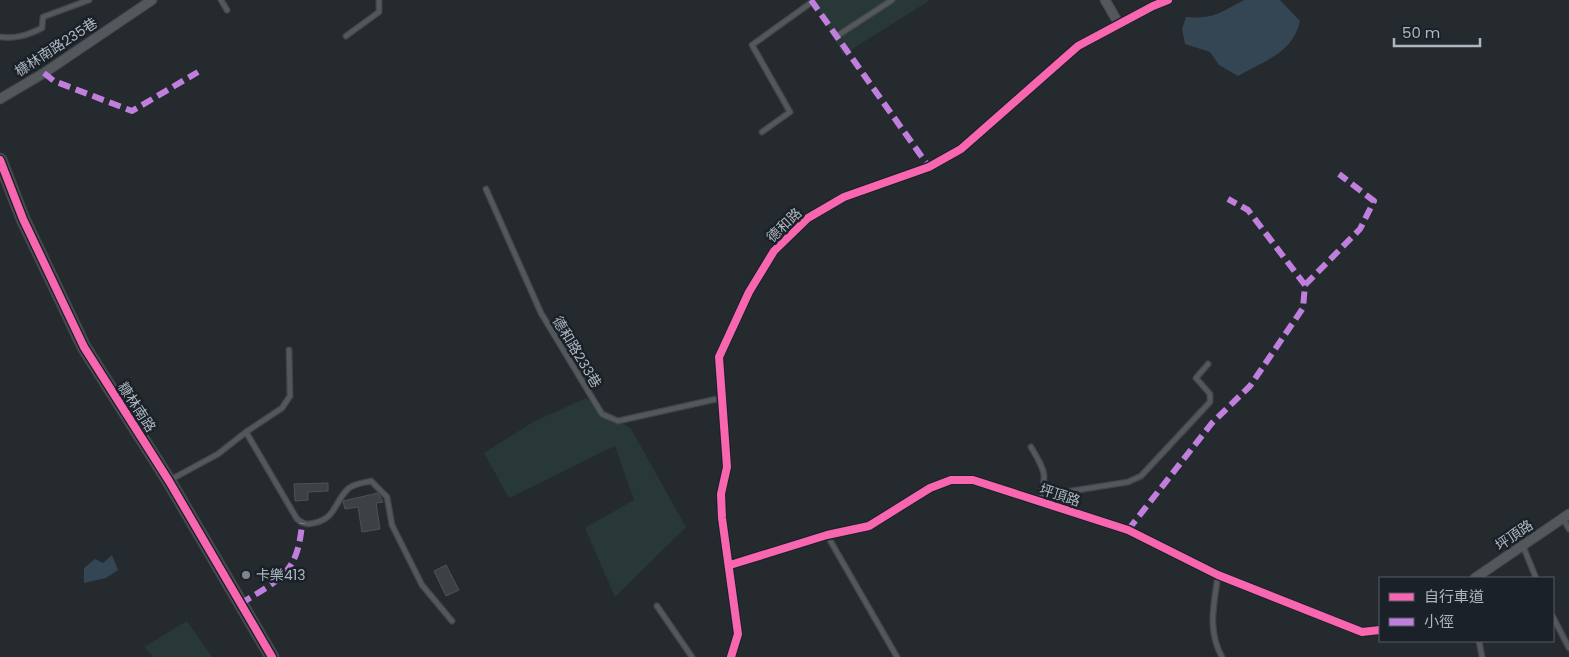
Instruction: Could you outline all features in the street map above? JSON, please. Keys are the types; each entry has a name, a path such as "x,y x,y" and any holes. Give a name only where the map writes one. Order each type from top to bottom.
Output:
{"street":[{"name":"槺林南路235巷","path":"0,99 44,73 152,0"},
{"path":"1105,0 1119,24"},
{"name":"德和路","path":"731,657 738,634 730,565 722,518 721,494 727,467 719,357 749,292 774,251 808,218 844,197 929,167 961,149 1078,46 1153,3 1165,1"},
{"name":"糠林南路","path":"0,160 23,219 84,347 169,481 272,657"},
{"name":"坪頂路","path":"730,565 827,535 869,526 930,488 951,480 978,481 1128,530 1218,575 1362,632 1379,630"},
{"name":"坪頂路","path":"1476,577 1566,516"}],"lane":[{"path":"0,37 13,39 32,33 42,28 43,17 89,0"},
{"path":"221,0 227,10"},
{"path":"346,36 379,12 379,0"},
{"path":"837,36 892,0"},
{"path":"762,132 790,112 752,45 812,2"},
{"name":"德和路233巷","path":"486,188 541,313 602,414 618,421 721,398"},
{"path":"169,481 218,454 246,432 282,408 290,396 289,350"},
{"path":"1054,506 1071,491 1128,482 1141,476 1210,402 1210,394 1196,378 1208,364"},
{"path":"246,432 297,519 302,523 314,523 330,516 349,488 359,483 372,481 387,496 392,525 422,585 452,621"},
{"path":"1031,447 1045,470 1045,482 1038,501"},
{"path":"1566,516 1569,529"},
{"path":"827,535 897,657"},
{"path":"1523,546 1536,577"},
{"path":"1218,575 1212,627 1216,645 1222,657"},
{"path":"657,606 692,657"},
{"path":"1554,619 1569,648"},
{"path":"1479,642 1482,657"}],"shaded area":[{"path":"814,0 930,0 843,55"},
{"path":"586,398 631,429 686,527 615,597 585,528 634,500 615,446 509,498 484,453 533,422"},
{"path":"187,621 212,657 153,657 144,647"}],"water":[{"path":"1244,0 1280,0 1300,21 1291,41 1284,49 1238,76 1219,65 1210,52 1185,44 1182,29 1186,17 1211,16"},
{"path":"112,555 118,570 106,578 84,583 84,568 95,559 103,563"}],"building":[{"path":"328,483 328,491 308,492 308,500 295,501 294,484"},
{"path":"378,493 383,502 376,503 380,529 362,532 358,507 345,509 343,501"},
{"path":"446,565 459,590 446,596 434,571"}],"marked path":[{"path":"811,0 929,167"},
{"path":"44,73 54,81 132,111 198,72"},
{"path":"1305,285 1360,229 1374,201 1339,174"},
{"path":"1128,530 1212,423 1250,386 1303,308 1305,285 1248,210 1228,199"},
{"path":"240,604 276,581 291,564 300,540 302,523"}],"cycle path":[{"path":"731,657 738,634 722,518 721,494 727,467 719,357 749,292 774,251 808,218 844,197 929,167 961,149 1078,46 1168,0"},
{"path":"0,160 23,219 84,347 169,481 272,657"},
{"path":"730,565 827,535 869,526 930,488 951,480 973,480 1128,530 1218,575 1362,632 1379,630"}],"place":[{"name":"卡樂413","path":"246,575"}]}
